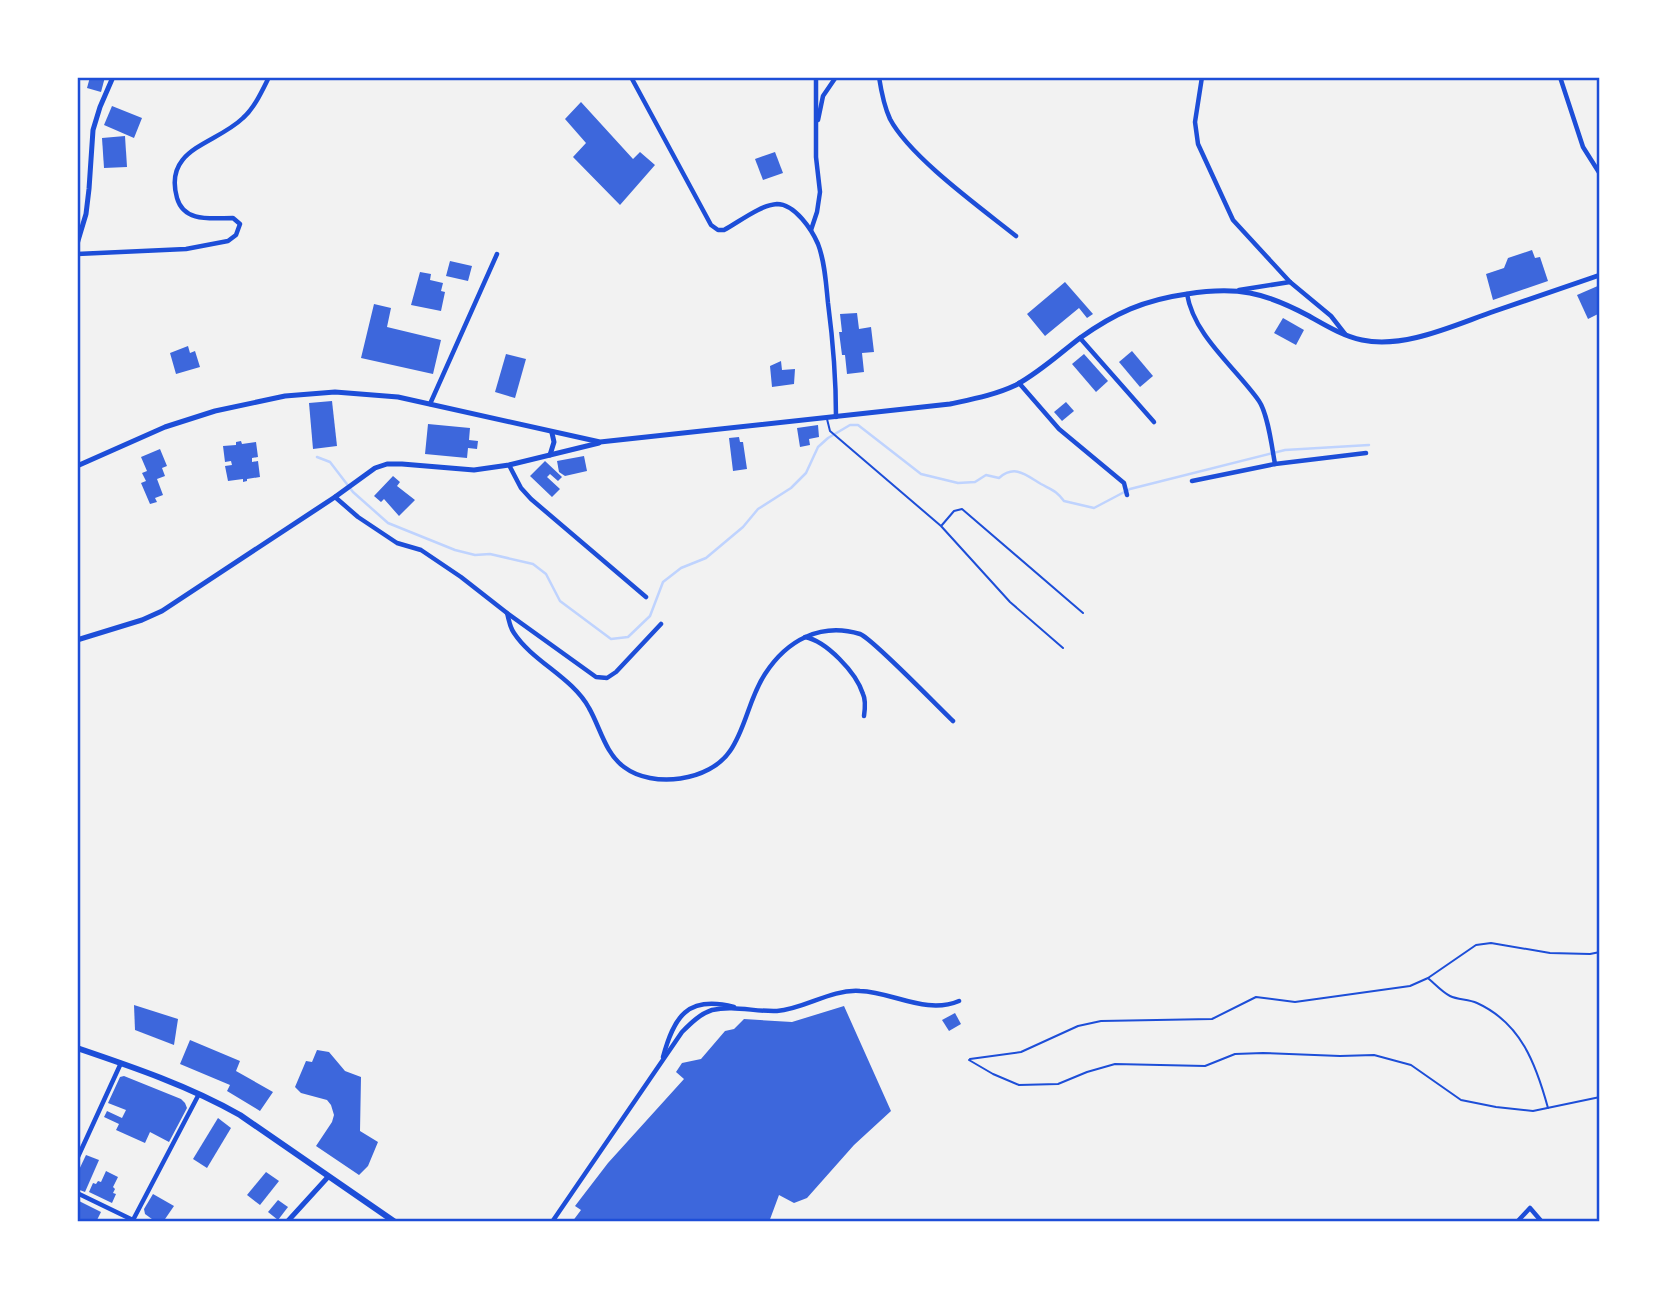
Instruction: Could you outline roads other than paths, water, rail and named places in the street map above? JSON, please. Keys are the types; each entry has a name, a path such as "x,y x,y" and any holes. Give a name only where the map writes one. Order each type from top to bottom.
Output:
{"main road":[{"path":"77,1048 199,1094 240,1115 395,1222"}],"street":[{"path":"77,244 86,214 93,130 113,77"},
{"path":"77,254 186,249 228,241 236,235 240,224 233,218 204,219 187,213 178,203 173,184 174,173 177,165 186,156 246,116 270,77"},
{"path":"631,77 711,225 718,230 724,230 776,204 786,206 797,214 811,230 821,256 826,283 835,363 836,417"},
{"path":"811,230 820,192 816,157 816,77"},
{"path":"817,125 823,96 836,77"},
{"path":"879,77 890,118 902,137 967,197 1016,236"},
{"path":"1202,77 1195,122 1198,144 1233,219 1290,282 1331,316 1345,334"},
{"path":"1560,77 1583,147 1600,174"},
{"path":"430,404 497,254"},
{"path":"1239,290 1275,299 1345,334 1373,341 1399,341 1600,275"},
{"path":"77,640 162,611 375,468 387,464 474,470 509,465 600,442 950,404 992,394 1019,383 1080,338 1131,306 1186,294 1239,290 1290,282"},
{"path":"1186,294 1189,308 1206,336 1259,401 1275,464"},
{"path":"1080,338 1154,422"},
{"path":"1019,383 1059,429 1124,483 1127,495"},
{"path":"77,466 142,436 188,419 240,405 285,396 356,392 430,404 600,442"},
{"path":"550,455 554,442 552,432"},
{"path":"1192,481 1275,464 1366,453"},
{"path":"509,465 521,488 531,499 646,597"},
{"path":"335,497 358,517 397,543 421,550 461,577 596,677 607,678 616,673 661,624"},
{"path":"507,613 512,632 584,699 610,752 623,767 650,779 690,777 720,764 740,735 765,673 786,650 804,637 822,630 834,629 863,635 953,721"},
{"path":"804,637 823,643 850,672 863,693 864,716"},
{"path":"662,1062 672,1027 690,1009 719,1003 739,1008 776,1011 847,991 874,992 915,1003 946,1007 959,1001"},
{"path":"552,1222 682,1032 699,1016 711,1011 739,1008"},
{"path":"77,1159 121,1063"},
{"path":"77,1193 135,1221 199,1094"},
{"path":"286,1222 328,1177"},
{"path":"1517,1222 1530,1208 1542,1222"}],"lane":[{"path":"827,418 830,430 837,437 942,526 1010,602 1063,648"},
{"path":"942,526 954,510 962,509 1083,613"}],"waterway":[{"path":"317,457 330,462 353,492 388,523 455,550 475,555 490,554 533,564 546,574 560,601 611,639 628,637 650,616 663,582 681,568 706,558 743,527 758,509 791,488 806,473 818,447 850,425 858,425 921,474 958,483 975,482 986,475 999,478 1015,471 1054,491 1064,501 1094,508 1130,489 1285,450 1369,445"}]}
